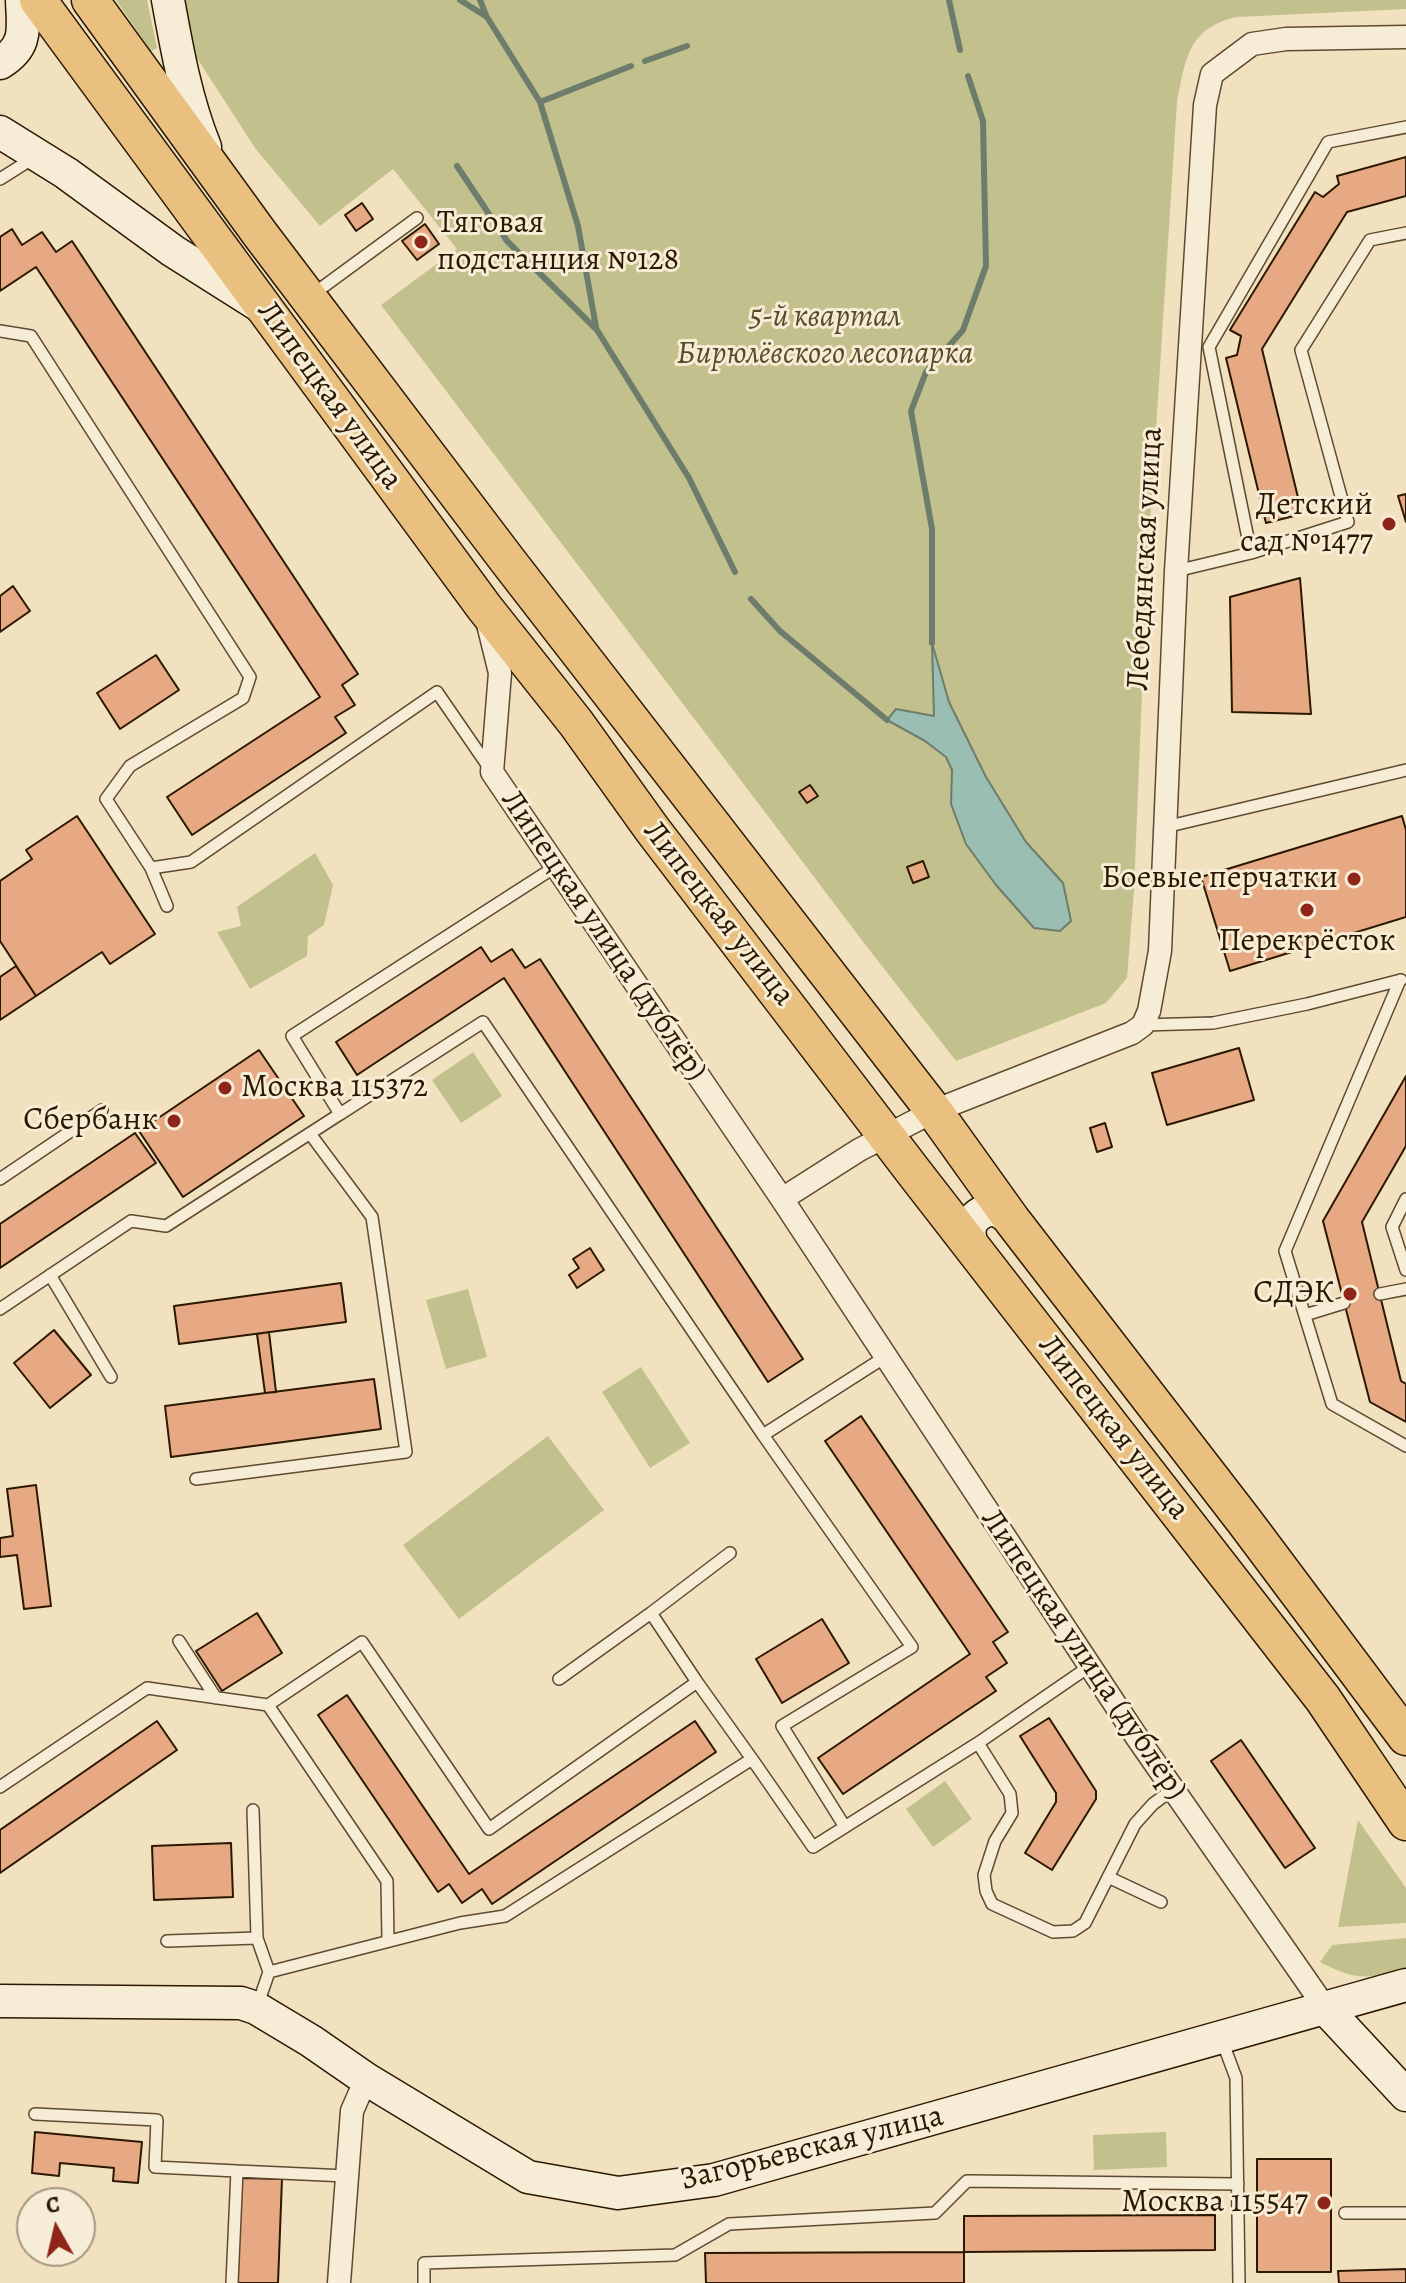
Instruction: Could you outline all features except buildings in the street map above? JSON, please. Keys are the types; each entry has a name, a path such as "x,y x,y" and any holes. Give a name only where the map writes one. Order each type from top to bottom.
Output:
{"main road":[{"name":"Липецкая улица","path":"38,0 484,607 1323,1699 1406,1822"},
{"name":"Липецкая улица","path":"90,0 308,297 508,561 934,1111 1012,1220 1406,1737"}],"street":[{"path":"0,63 19,48 23,34 22,0"},
{"path":"168,0 192,115 213,169"},
{"name":"Лебедянская улица","path":"1143,1025 1149,1011 1160,951 1176,571 1205,105 1212,74 1252,44 1286,39 1406,37"},
{"path":"0,132 66,173 173,251 265,309"},
{"name":"Липецкая улица (дублёр)","path":"484,607 500,673 492,772 782,1199 1172,1790 1326,2009 1406,2095"},
{"path":"782,1199 887,1134 934,1111 1097,1048 1143,1025"},
{"path":"974,1248 969,1232 973,1218 996,1209 1012,1220"},
{"name":"Загорьевская улица","path":"0,2001 241,2003 256,2008 528,2177 618,2193 714,2180 1406,1985"},
{"path":"339,2283 352,2111 366,2079"}],"lane":[{"path":"1251,553 1209,347 1328,142 1405,130"},
{"path":"0,179 27,162 33,154"},
{"path":"308,297 417,218"},
{"path":"1176,571 1251,553 1348,522 1301,350 1370,240 1406,233"},
{"path":"0,331 31,336 250,677 243,698 130,766 106,799 151,868 167,906"},
{"path":"151,868 191,862 437,692 492,772"},
{"path":"1165,827 1406,770"},
{"path":"340,1114 292,1036 555,867"},
{"path":"1143,1025 1213,1023 1307,1004 1403,979"},
{"path":"1403,979 1285,1251 1332,1404 1406,1446"},
{"path":"0,1309 131,1221 166,1226 483,1022 763,1435 912,1647 782,1726 845,1827"},
{"path":"0,1179 102,1110"},
{"path":"196,1479 406,1452 372,1217 311,1135"},
{"path":"1406,1199 1392,1227 1406,1270"},
{"path":"50,1275 111,1377"},
{"path":"1380,1294 1406,1289"},
{"path":"1305,1315 1344,1303"},
{"path":"763,1435 885,1357"},
{"path":"559,1679 730,1553"},
{"path":"651,1613 813,1847 978,1743 1090,1666"},
{"path":"179,1641 216,1698"},
{"path":"0,1787 147,1688 268,1705 362,1642 489,1829 697,1682"},
{"path":"268,1705 387,1881 388,1941"},
{"path":"978,1743 1010,1794 1012,1813 995,1841 984,1875 986,1891 992,1904 1053,1932 1073,1931 1085,1923 1135,1824 1153,1804 1172,1790"},
{"path":"269,1972 460,1923 505,1916 752,1759"},
{"path":"253,1810 257,1938 269,1972 256,2008"},
{"path":"1108,1877 1161,1902"},
{"path":"167,1941 257,1938"},
{"path":"1221,2037 1236,2078 1239,2283"},
{"path":"35,2114 157,2120 155,2167 346,2176"},
{"path":"232,2283 237,2171"},
{"path":"424,2283 424,2263 675,2255 729,2224 935,2213 967,2181 1238,2184"},
{"path":"1345,2213 1406,2213"}],"green space":[{"path":"116,0 147,0 157,48 151,51"},
{"name":"5-й квартал Бирюлёвского лесопарка","path":"181,0 1406,0 1406,9 1237,17 1221,22 1199,37 1183,72 1177,102 1147,570 1134,890 1127,978 1106,1003 956,1061 381,305 457,249 393,169 320,226 255,148 195,55"},
{"path":"315,853 333,885 324,925 308,936 307,956 250,989 217,932 241,926 237,907"},
{"path":"473,1052 502,1096 461,1123 432,1080"},
{"path":"468,1289 487,1357 446,1369 426,1300"},
{"path":"641,1367 690,1443 650,1468 602,1392"},
{"path":"548,1436 604,1510 459,1619 403,1545"},
{"path":"945,1781 972,1819 933,1847 906,1809"},
{"path":"1358,1820 1406,1888 1406,1923 1338,1927"},
{"path":"1406,1938 1406,1969 1362,1976 1343,1973 1320,1962 1332,1945"},
{"path":"1166,2132 1167,2167 1094,2170 1093,2135"}],"water":[{"path":"932,643 949,702 986,777 1026,842 1063,883 1071,921 1060,931 1034,928 996,885 966,844 951,804 952,770 946,757 887,720 896,709 934,716"}],"waterway":[{"path":"460,0 487,17 540,102 578,226 596,327"},
{"path":"480,0 486,15"},
{"path":"949,0 960,50"},
{"path":"645,61 687,46"},
{"path":"540,102 631,66"},
{"path":"932,643 932,529 911,411 926,372 963,330 986,266 983,121 968,76"},
{"path":"457,166 507,241 597,330 689,478 735,572"},
{"path":"751,599 780,631 887,720"}],"place":[{"name":"Тяговая подстанция №128","path":"421,242"},
{"name":"Детский сад №1477","path":"1389,524"},
{"name":"Боевые перчатки","path":"1354,879"},
{"name":"Перекрёсток","path":"1307,910"},
{"name":"Москва 115372","path":"225,1088"},
{"name":"Сбербанк","path":"174,1121"},
{"name":"СДЭК","path":"1350,1294"},
{"name":"Москва 115547","path":"1324,2203"}]}
